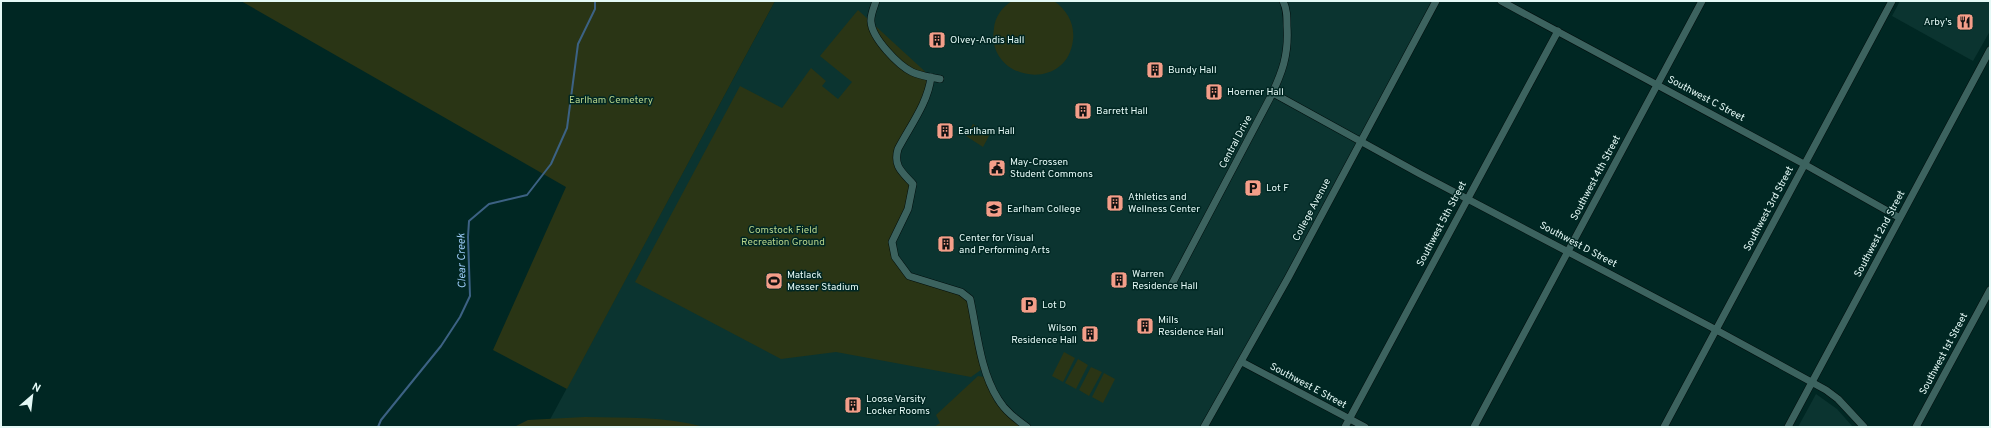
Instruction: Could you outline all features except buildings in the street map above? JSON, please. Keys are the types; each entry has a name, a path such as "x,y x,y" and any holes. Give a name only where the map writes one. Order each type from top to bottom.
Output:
{"street":[{"path":"876,1 870,22 874,33 883,45 894,58 912,72 940,79"},
{"name":"Central Drive","path":"1172,284 1283,71 1287,56 1286,8 1283,1"},
{"name":"College Avenue","path":"1204,427 1242,362 1436,1"},
{"name":"Southwest C Street","path":"1501,1 1804,164 1900,218"},
{"name":"Southwest 4th Street","path":"1474,427 1702,1"},
{"name":"Southwest 3rd Street","path":"1664,427 1892,1"},
{"name":"Southwest 5th Street","path":"1345,427 1558,31"},
{"name":"Southwest 2nd Street","path":"1788,427 1990,50"},
{"path":"931,77 930,87 898,149 896,157 896,163 913,184 908,209 892,242 895,257 909,276 961,292 970,299 989,381 998,400 1027,427"},
{"name":"Southwest D Street","path":"1273,92 1467,199 1716,330 1811,382 1838,399 1864,427"},
{"name":"Southwest 1st Street","path":"1916,427 1990,290"},
{"name":"Southwest E Street","path":"1242,362 1365,427"}],"shaded area":[{"name":"Earlham College","path":"775,1 1436,1 1204,427 546,427"},
{"path":"1900,1 1990,2 1990,31 1973,61 1892,16"},
{"path":"1816,394 1837,409 1853,427 1798,427"}],"green space":[{"name":"Earlham Cemetery","path":"241,1 775,1 567,389 493,350 566,187"},
{"path":"1012,1 1054,1 1066,13 1073,28 1073,40 1068,57 1057,68 1043,74 1028,74 1013,69 1002,60 995,46 994,28 1000,13 1005,6"},
{"name":"Comstock Field Recreation Ground","path":"858,10 931,77 929,87 896,157 913,184 908,209 892,242 895,257 909,276 970,299 985,367 971,377 836,352 781,359 635,282 740,86 782,108 811,68 826,81 822,86 838,99 852,82 820,56"},
{"path":"973,124 990,134 983,147 966,136"},
{"path":"1064,352 1075,358 1063,382 1052,376"},
{"path":"1078,359 1088,365 1076,389 1065,383"},
{"path":"1091,367 1102,372 1089,396 1079,390"},
{"path":"1104,373 1115,379 1103,403 1092,397"},
{"path":"978,376 984,377 995,402 1020,427 934,427 940,423 936,415"},
{"path":"585,417 660,419 689,423 704,427 514,427 528,420"}],"waterway":[{"name":"Clear Creek","path":"378,427 381,420 441,346 460,317 470,296 468,237 469,221 489,204 527,195 551,164 567,128 578,44 595,9 595,1"}],"place":[{"name":"Arby's","path":"1965,22"},
{"name":"Olvey-Andis Hall","path":"937,40"},
{"name":"Bundy Hall","path":"1155,70"},
{"name":"Hoerner Hall","path":"1214,92"},
{"name":"Barrett Hall","path":"1083,111"},
{"name":"Earlham Hall","path":"945,131"},
{"name":"May-Crossen Student Commons","path":"997,168"},
{"name":"Lot F","path":"1253,188"},
{"name":"Athletics and Wellness Center","path":"1115,203"},
{"name":"Earlham College","path":"994,209"},
{"name":"Center for Visual and Performing Arts","path":"946,244"},
{"name":"Warren Residence Hall","path":"1119,280"},
{"name":"Matlack Messer Stadium","path":"774,281"},
{"name":"Lot D","path":"1029,305"},
{"name":"Mills Residence Hall","path":"1145,326"},
{"name":"Wilson Residence Hall","path":"1090,334"},
{"name":"Loose Varsity Locker Rooms","path":"853,405"}]}
